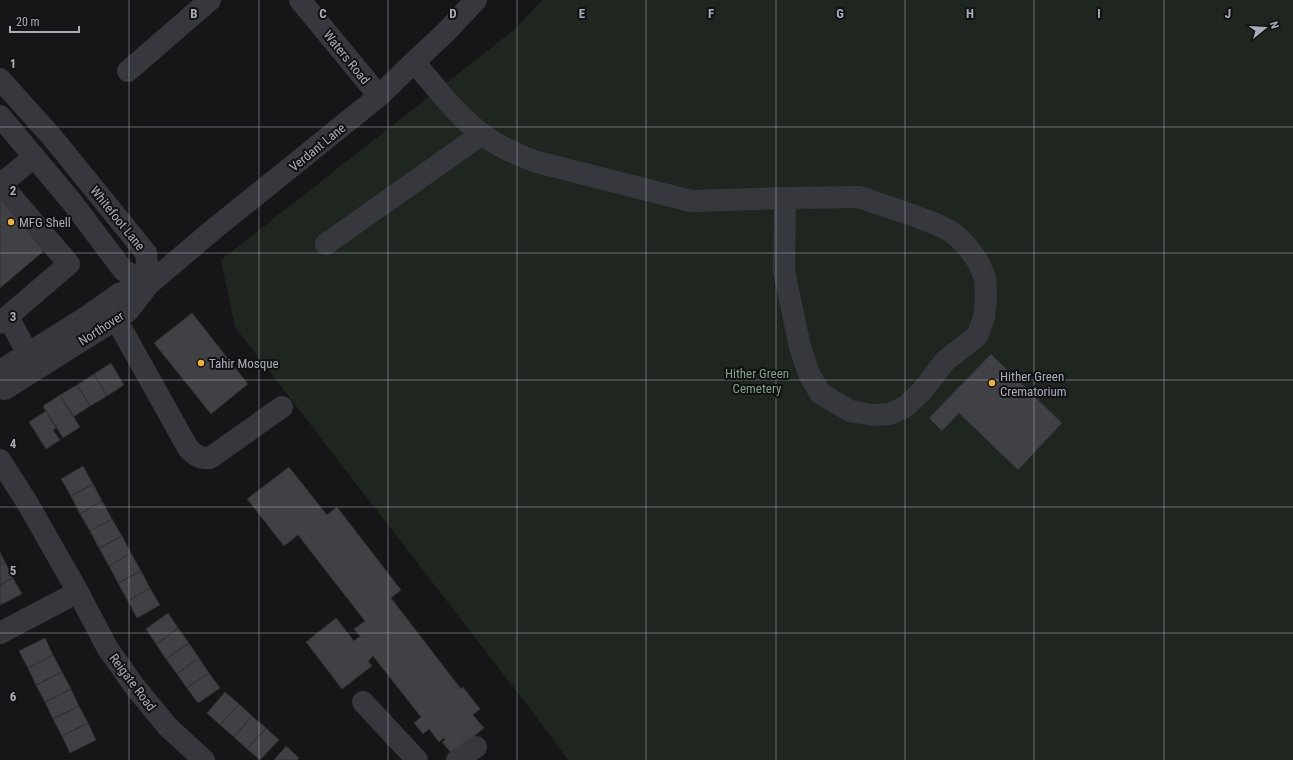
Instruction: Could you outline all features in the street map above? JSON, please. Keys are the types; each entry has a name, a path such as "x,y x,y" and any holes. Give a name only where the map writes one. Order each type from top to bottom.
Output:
{"street":[{"path":"128,70 210,0"},
{"name":"Waters Road","path":"300,0 380,96"},
{"name":"Verdant Lane","path":"149,284 214,229 380,96 445,33 476,0"},
{"path":"414,62 454,108 482,134 519,156 537,162 691,200 785,198 859,198 912,215 952,232 966,245 977,260 984,277 986,299 984,318 977,336 945,362 922,391 905,407 890,414 873,415 850,411 820,393 810,374 800,347 784,271 785,198"},
{"name":"Whitefoot Lane","path":"0,78 52,137 133,235 146,253 149,284"},
{"name":"Whitefoot Lane","path":"0,116 72,202 123,270 149,284"},
{"path":"326,244 482,134"},
{"path":"28,354 4,320 69,264 1,183 34,157"},
{"name":"Northover","path":"0,388 5,389 128,311 149,284"},
{"name":"Northover","path":"0,371 88,316 119,294 149,284"},
{"path":"116,319 188,448 197,456 210,458 282,406"},
{"name":"Reigate Road","path":"0,460 28,504 78,592 108,649 135,687 168,727 204,760"},
{"path":"0,633 78,592"},
{"path":"363,702 417,760"},
{"path":"457,760 476,747"}],"green space":[{"name":"Hither Green Cemetery","path":"542,0 1293,0 1293,760 568,760 235,327 221,260 515,29"}],"building":[{"name":"MFG Shell","path":"0,195 46,249 0,288"},
{"name":"Tahir Mosque","path":"192,313 248,384 211,414 154,343"},
{"name":"Hither Green Crematorium","path":"991,354 1062,423 1018,470 959,413 942,431 929,418"},
{"path":"111,363 124,385 107,396 94,374"},
{"path":"94,374 107,396 90,406 77,385"},
{"path":"77,385 90,406 73,417 60,395"},
{"path":"60,395 80,427 63,438 43,406"},
{"path":"46,411 56,428 53,430 60,440 46,449 29,422"},
{"path":"83,466 93,484 71,496 61,479"},
{"path":"289,467 327,515 337,507 401,590 391,598 461,689 463,687 480,709 473,715 484,728 452,754 442,742 445,740 444,738 439,742 429,729 423,734 414,723 421,717 373,656 368,661 372,666 342,689 306,642 336,618 354,641 360,636 354,629 365,621 298,535 284,546 247,499"},
{"path":"93,484 102,501 80,514 71,496"},
{"path":"102,501 112,519 90,531 80,514"},
{"path":"112,519 122,536 99,548 90,531"},
{"path":"122,536 131,553 109,566 99,548"},
{"path":"0,552 5,562 0,565"},
{"path":"131,553 141,571 118,583 109,566"},
{"path":"5,562 13,578 0,585 0,565"},
{"path":"141,571 150,588 128,601 118,583"},
{"path":"13,578 22,594 0,605 0,585"},
{"path":"150,588 160,605 137,618 128,601"},
{"path":"168,613 178,628 156,644 146,629"},
{"path":"178,628 189,643 166,659 156,644"},
{"path":"45,638 53,655 28,668 19,651"},
{"path":"189,643 199,658 177,674 166,659"},
{"path":"53,655 62,672 36,685 28,668"},
{"path":"199,658 209,673 187,688 177,674"},
{"path":"62,672 71,689 45,702 36,685"},
{"path":"209,673 220,688 198,703 187,688"},
{"path":"71,689 79,706 53,719 45,702"},
{"path":"225,692 239,704 220,725 207,713"},
{"path":"239,704 252,716 234,737 220,725"},
{"path":"79,706 88,723 62,736 53,719"},
{"path":"252,716 266,728 247,749 234,737"},
{"path":"88,723 96,740 70,753 62,736"},
{"path":"266,728 279,740 260,760 247,749"},
{"path":"286,746 299,758 297,760 274,760"}],"place":[{"name":"MFG Shell","path":"11,222"},
{"name":"Tahir Mosque","path":"201,363"},
{"name":"Hither Green Crematorium","path":"992,383"}]}
